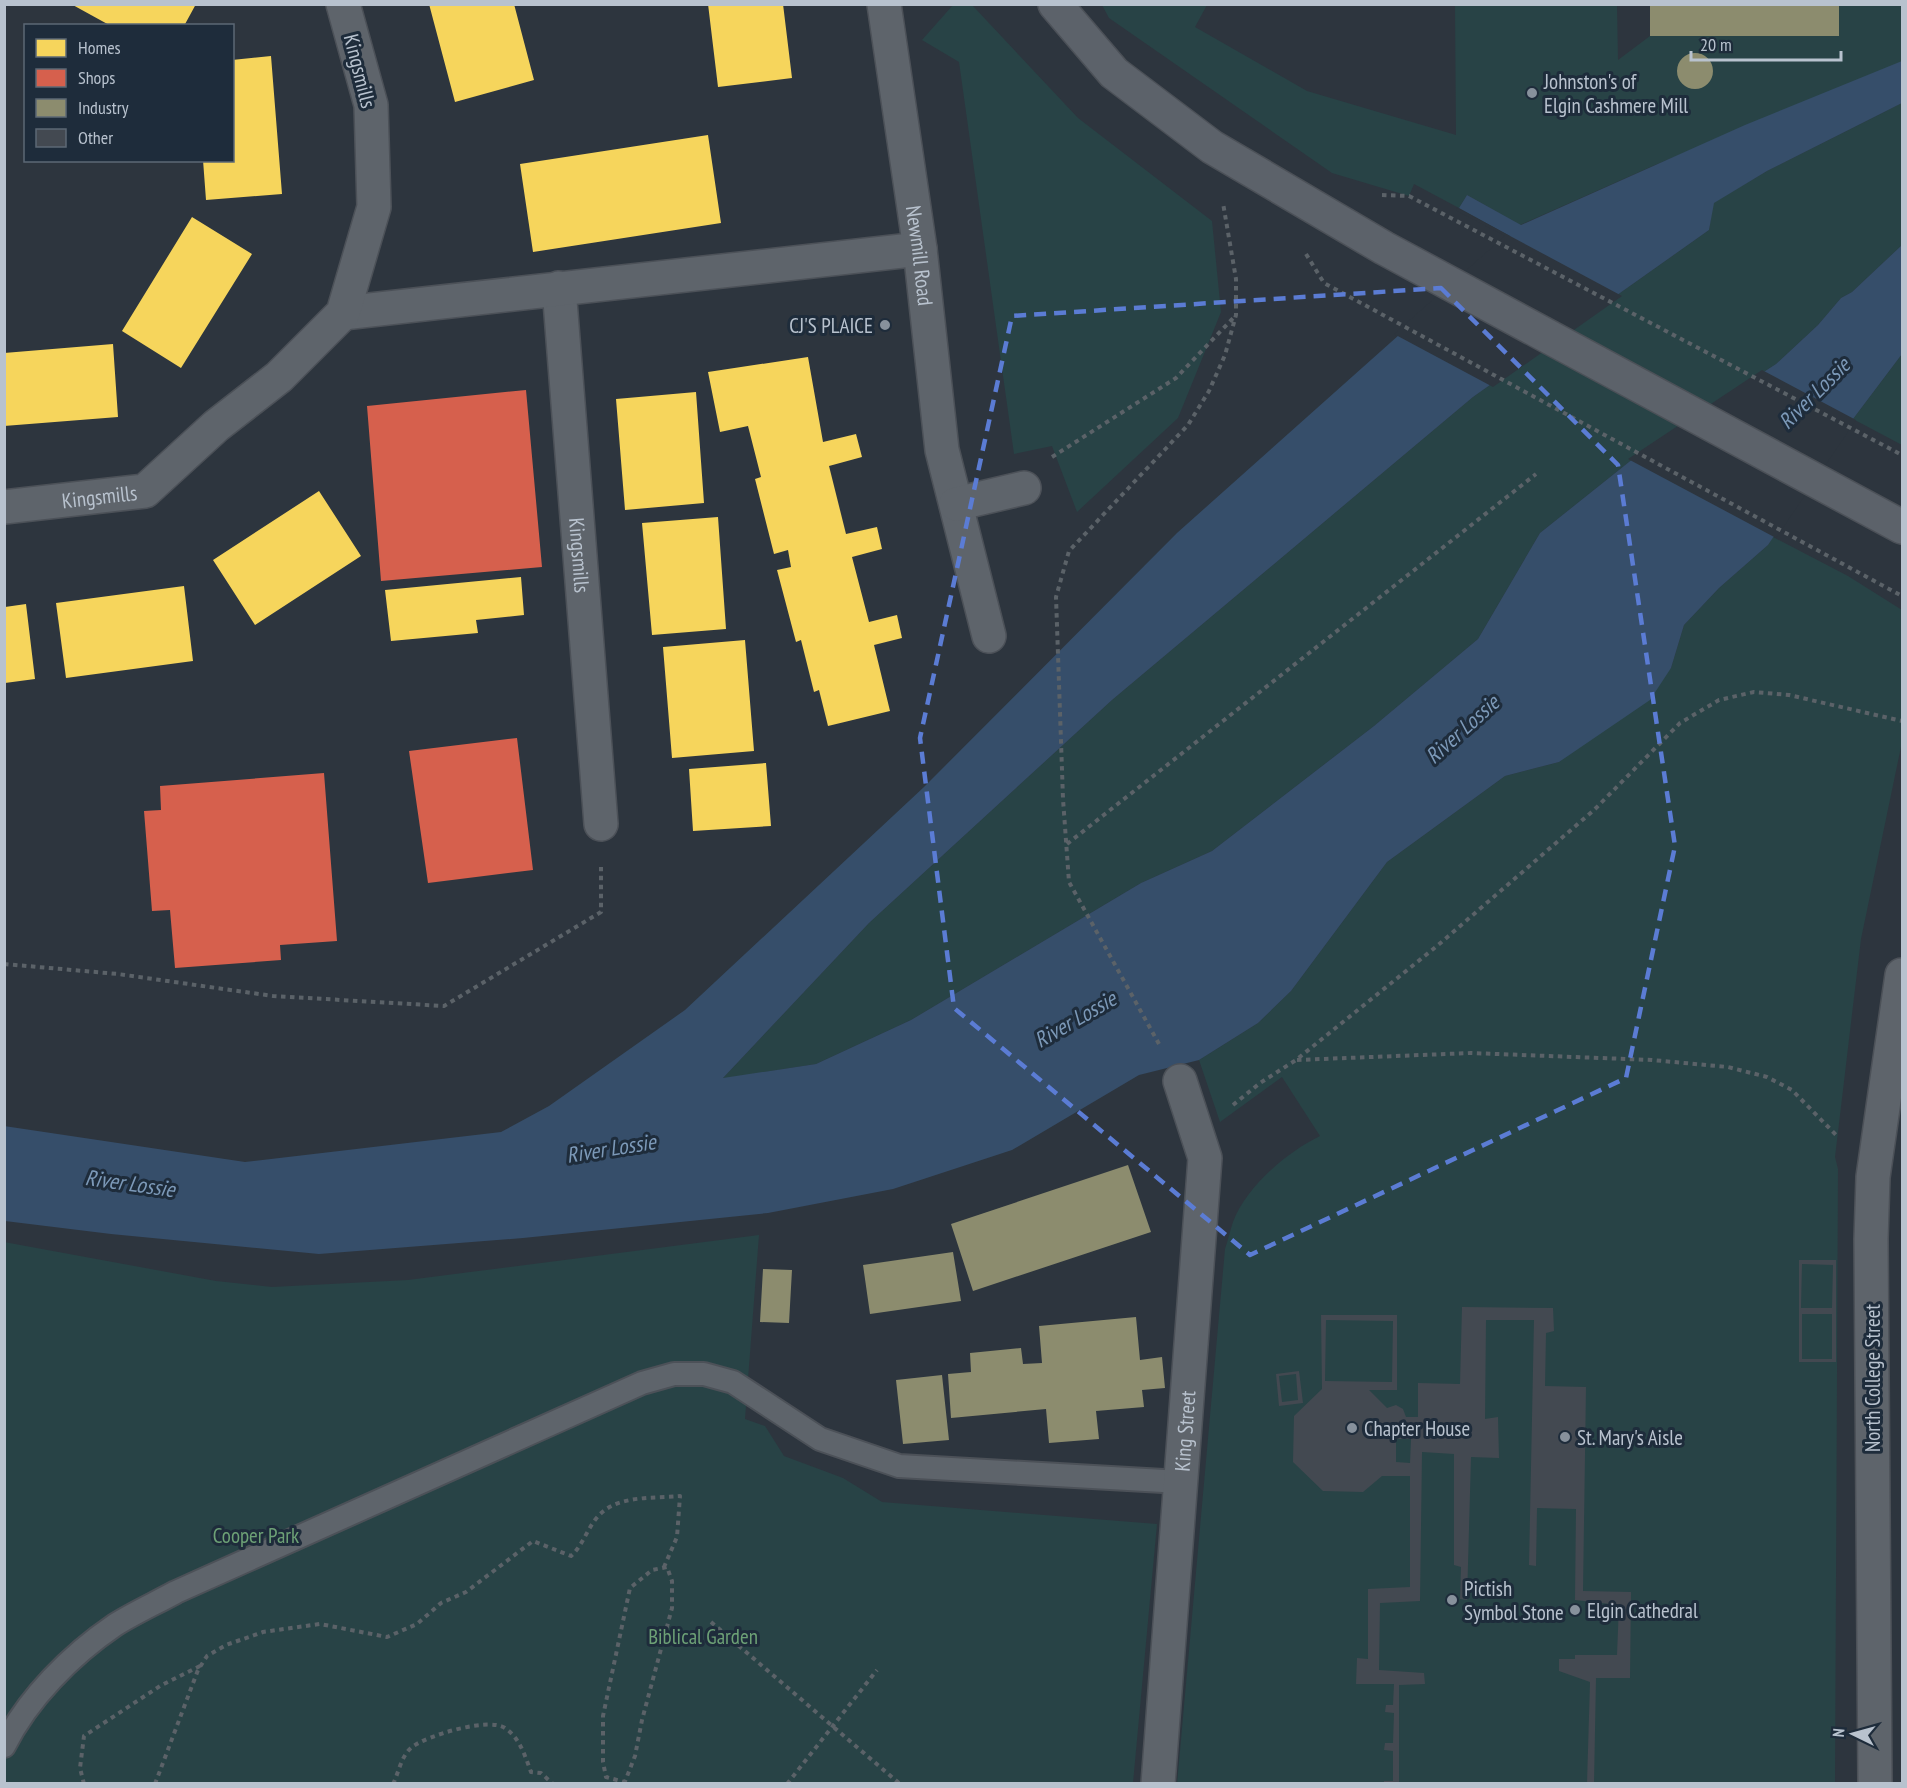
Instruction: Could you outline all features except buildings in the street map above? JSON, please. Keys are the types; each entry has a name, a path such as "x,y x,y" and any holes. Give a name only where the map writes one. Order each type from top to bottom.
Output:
{"street":[{"name":"Kingsmills","path":"4,507 145,491 216,426 279,377 343,313 374,207 371,105 343,4"},
{"name":"Newmill Road","path":"884,4 920,249 942,450 989,636"},
{"path":"1055,4 1114,73 1212,147 1384,248 1892,522"},
{"path":"343,313 920,249"},
{"name":"Kingsmills","path":"559,288 601,824"},
{"path":"956,504 1024,488"},
{"name":"North College Street","path":"1875,1784 1888,1737 1871,1239 1873,1177 1902,975"},
{"name":"King Street","path":"1158,1784 1205,1158 1180,1081"}],"lane":[{"path":"4,1746 18,1718 57,1674 115,1625 176,1592 642,1383 674,1374 704,1374 733,1382 820,1439 900,1466 1182,1482"}],"path":[{"path":"1180,1081 1069,882 1063,800 1056,597 1069,551 1188,425 1209,391 1225,355 1236,315 1236,279 1212,147"},
{"path":"1409,195 1902,455"},
{"path":"1223,204 1233,210"},
{"path":"1303,248 1324,283 1902,596"},
{"path":"1024,488 1050,459 1176,378 1236,315"},
{"path":"1066,845 1536,474"},
{"path":"1205,1158 1225,1111 1260,1083 1296,1060 1428,953 1594,810 1680,723 1719,700 1755,692 1789,695 1902,721"},
{"path":"4,964 118,974 273,996 444,1006 601,912 601,824"},
{"path":"1296,1060 1471,1053 1652,1060 1728,1067 1767,1077 1792,1090 1873,1177"},
{"path":"155,1784 201,1665 207,1656 216,1650 263,1632 320,1624 387,1637 417,1624 441,1603 466,1592 533,1541 571,1556 597,1517 608,1507 624,1501 680,1496 677,1537 664,1567"},
{"path":"667,1567 672,1581 672,1608 642,1720 635,1756 624,1783 606,1777 603,1762 603,1716 630,1588 652,1570 667,1567"},
{"path":"711,1622 900,1784"},
{"path":"84,1784 80,1768 84,1736 160,1686 190,1668 201,1665"},
{"path":"787,1784 877,1670"},
{"path":"393,1784 402,1762 412,1747 433,1737 476,1725 503,1726 512,1734 522,1749 531,1772 541,1773 554,1784"}],"highlighted area":[{"path":"1441,288 1618,465 1675,846 1626,1078 1250,1255 954,1008 920,738 1012,316"}],"green space":[{"path":"953,5 972,5 1078,118 1212,221 1221,312 1178,418 1077,512 1052,446 1014,454 959,62 922,40"},
{"name":"Johnston's of Elgin Cashmere Mill","path":"1102,5 1207,5 1195,27 1307,91 1456,135 1455,5 1617,5 1618,60 1650,36 1838,36 1839,5 1902,5 1902,62 1655,165 1520,225 1467,195 1459,208 1414,184 1409,196 1332,173 1109,18"},
{"path":"1902,103 1902,245 1852,292 1841,298 1818,325 1776,364 1649,446 1540,533 1478,639 1374,726 1212,851 1141,883 911,1020 816,1064 722,1079 869,923 1112,700 1473,397 1709,230 1713,203 1767,171"},
{"path":"1902,354 1902,445 1853,419"},
{"path":"1773,537 1848,576 1902,610 1902,742 1861,939 1835,1157 1838,1169 1835,1783 1177,1784 1225,1249 1233,1222 1247,1196 1281,1161 1320,1136 1282,1077 1220,1122 1199,1060 1258,1023 1291,991 1387,862 1505,776 1559,762 1671,668 1684,625 1719,588 1768,545"},
{"name":"Cooper Park","path":"759,1235 745,1419 765,1426 784,1456 843,1478 882,1502 1157,1524 1133,1783 5,1783 4,1242 216,1281 272,1287 408,1280"}],"water":[{"name":"River Lossie","path":"1902,61 1902,103 1767,171 1714,203 1709,230 1473,397 1112,700 869,923 723,1078 816,1064 911,1020 1141,883 1212,851 1374,726 1478,639 1540,533 1649,446 1776,364 1818,325 1841,298 1852,292 1902,245 1902,354 1853,419 1768,545 1719,588 1684,625 1671,668 1650,700 1559,762 1505,776 1387,862 1291,991 1258,1023 1199,1060 1139,1075 1012,1150 893,1189 768,1213 523,1238 319,1254 111,1234 5,1221 4,1126 245,1162 501,1132 549,1106 685,1010 924,787 1177,533 1510,236 1459,208 1467,195 1521,225 1745,125"}],"pier":[{"path":"1456,207 1622,296 1493,387 1394,334 1505,236 1457,211"},
{"path":"1762,370 1856,420 1776,538 1628,459"}],"place":[{"name":"Johnston's of Elgin Cashmere Mill","path":"1532,93"},
{"name":"CJ'S PLAICE","path":"885,325"},
{"name":"Chapter House","path":"1352,1428"},
{"name":"St. Mary's Aisle","path":"1565,1437"},
{"name":"Pictish Symbol Stone","path":"1452,1600"},
{"name":"Elgin Cathedral","path":"1575,1610"}],"park label":[{"name":"Biblical Garden","path":"703,1636"}]}
